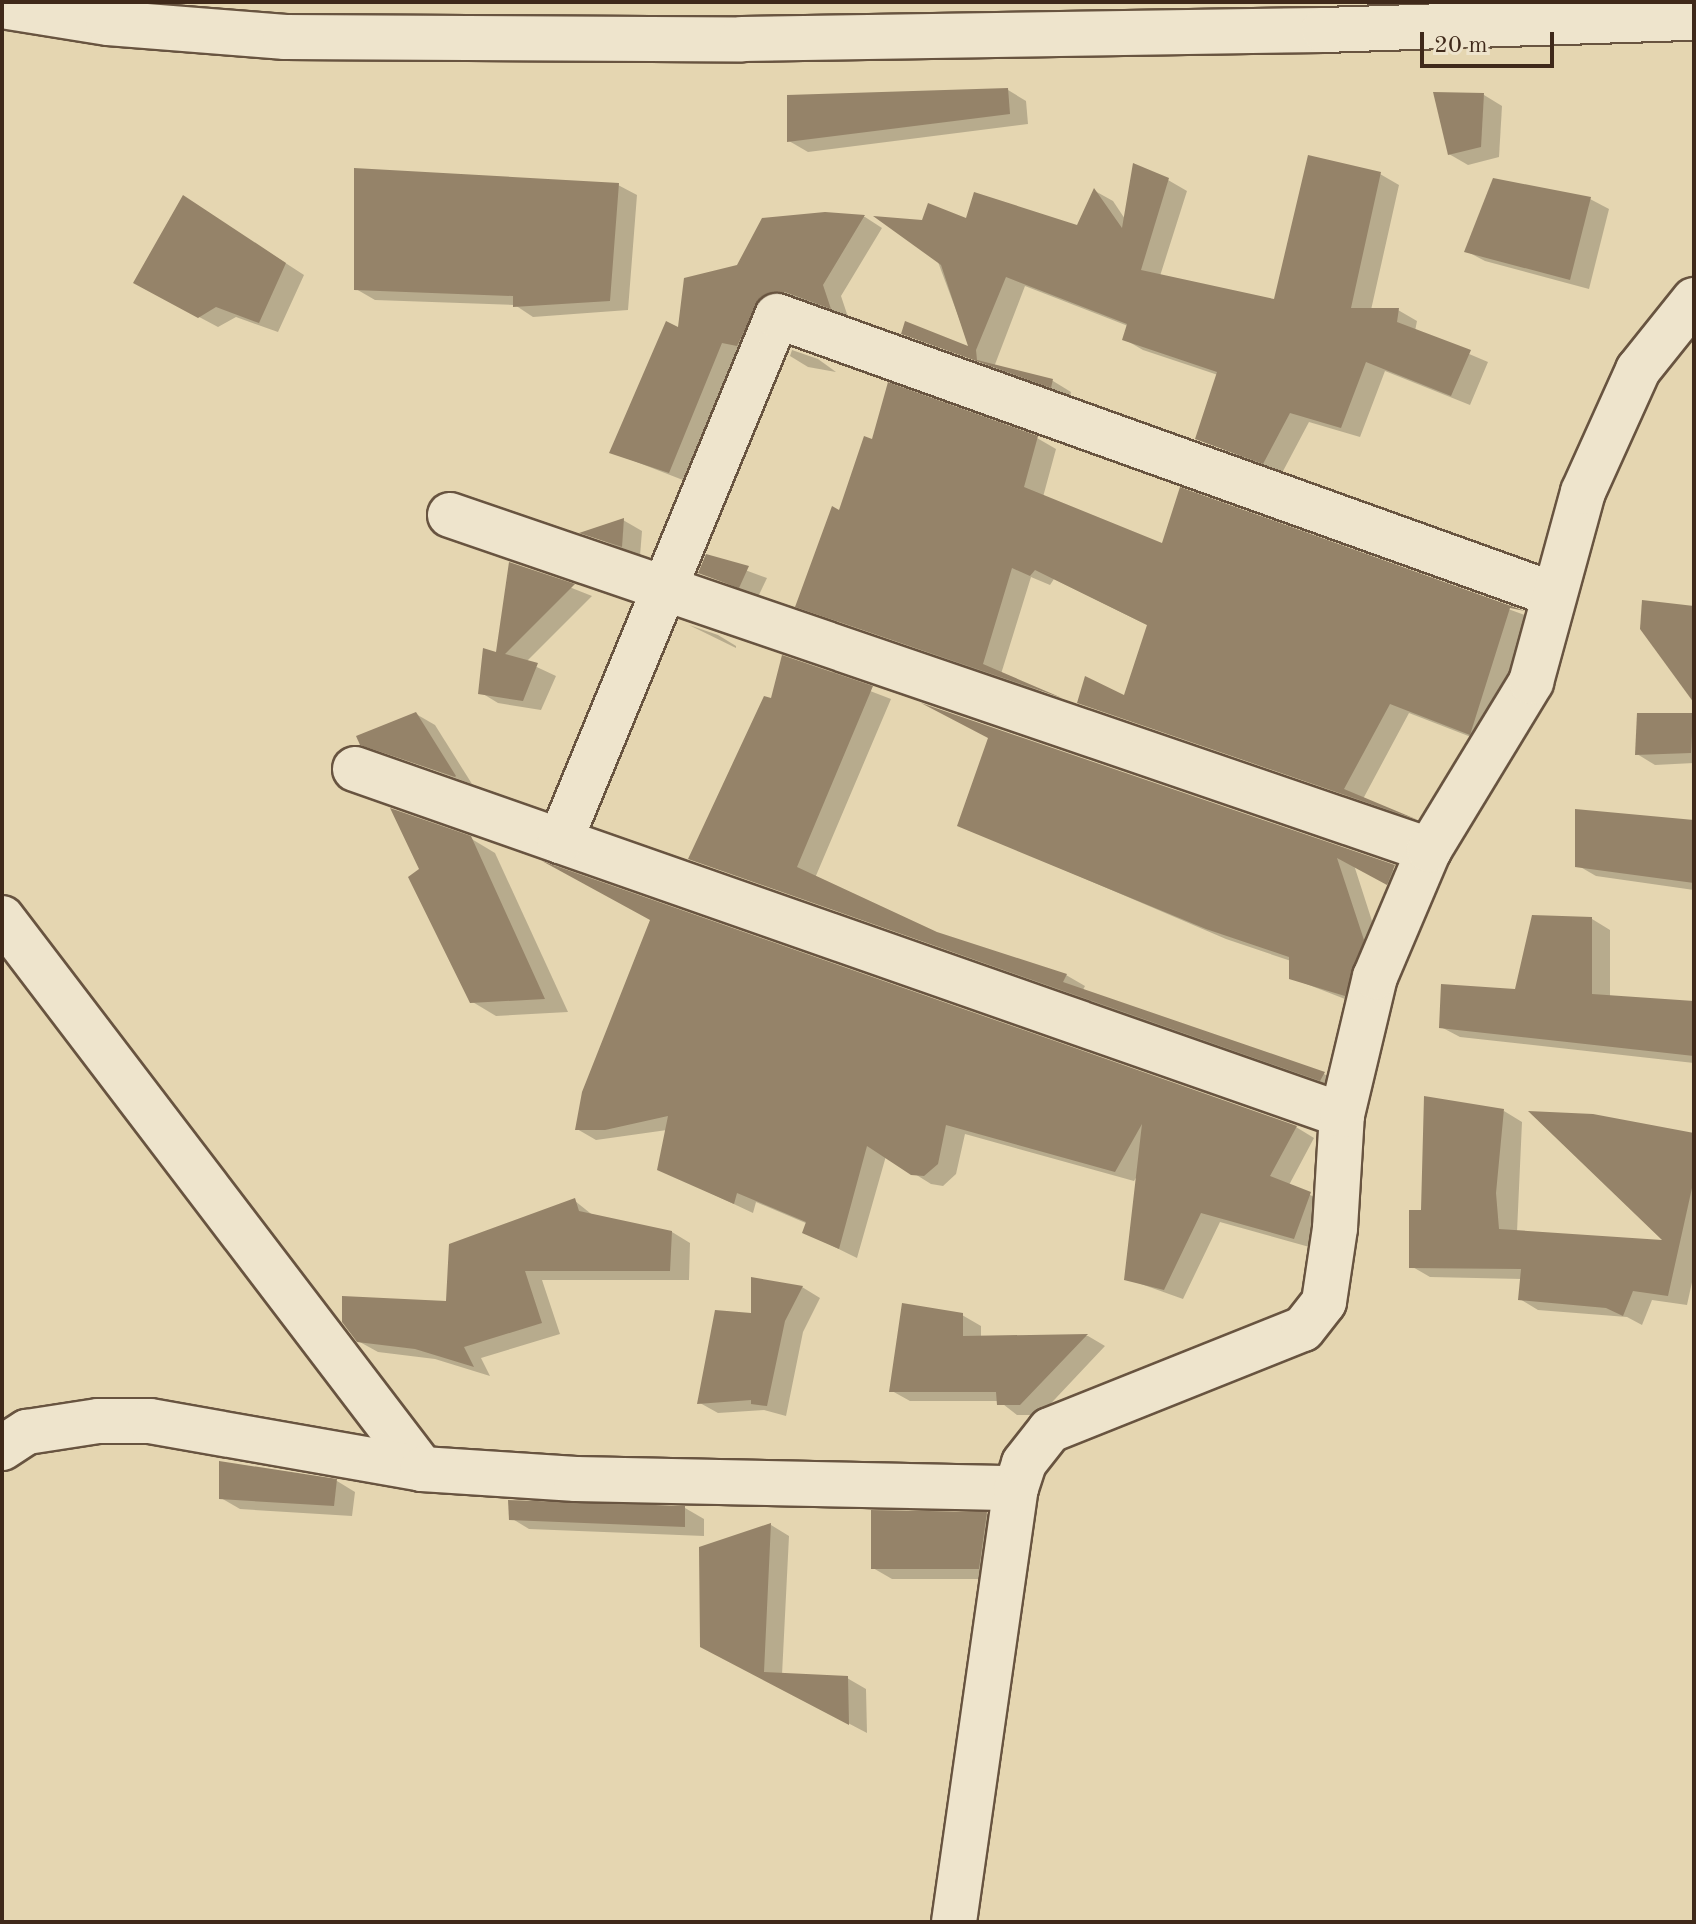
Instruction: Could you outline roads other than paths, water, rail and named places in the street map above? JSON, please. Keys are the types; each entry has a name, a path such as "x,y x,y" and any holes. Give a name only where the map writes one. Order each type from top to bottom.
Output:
{"street":[{"path":"2,6 108,23 285,37 742,39 1324,30 1694,18"},
{"path":"954,1922 1016,1488 1024,1463 1050,1430 1303,1329 1324,1302 1335,1228 1342,1115 1375,977 1429,850 1531,682 1552,594 1583,492 1638,370 1694,300"},
{"path":"560,841 777,316 1552,594"},
{"path":"450,515 1429,850"},
{"path":"355,769 1342,1115"},
{"path":"2,918 422,1469"},
{"path":"2,1448 27,1432 98,1421 150,1421 422,1469 576,1479 1016,1488"}]}
